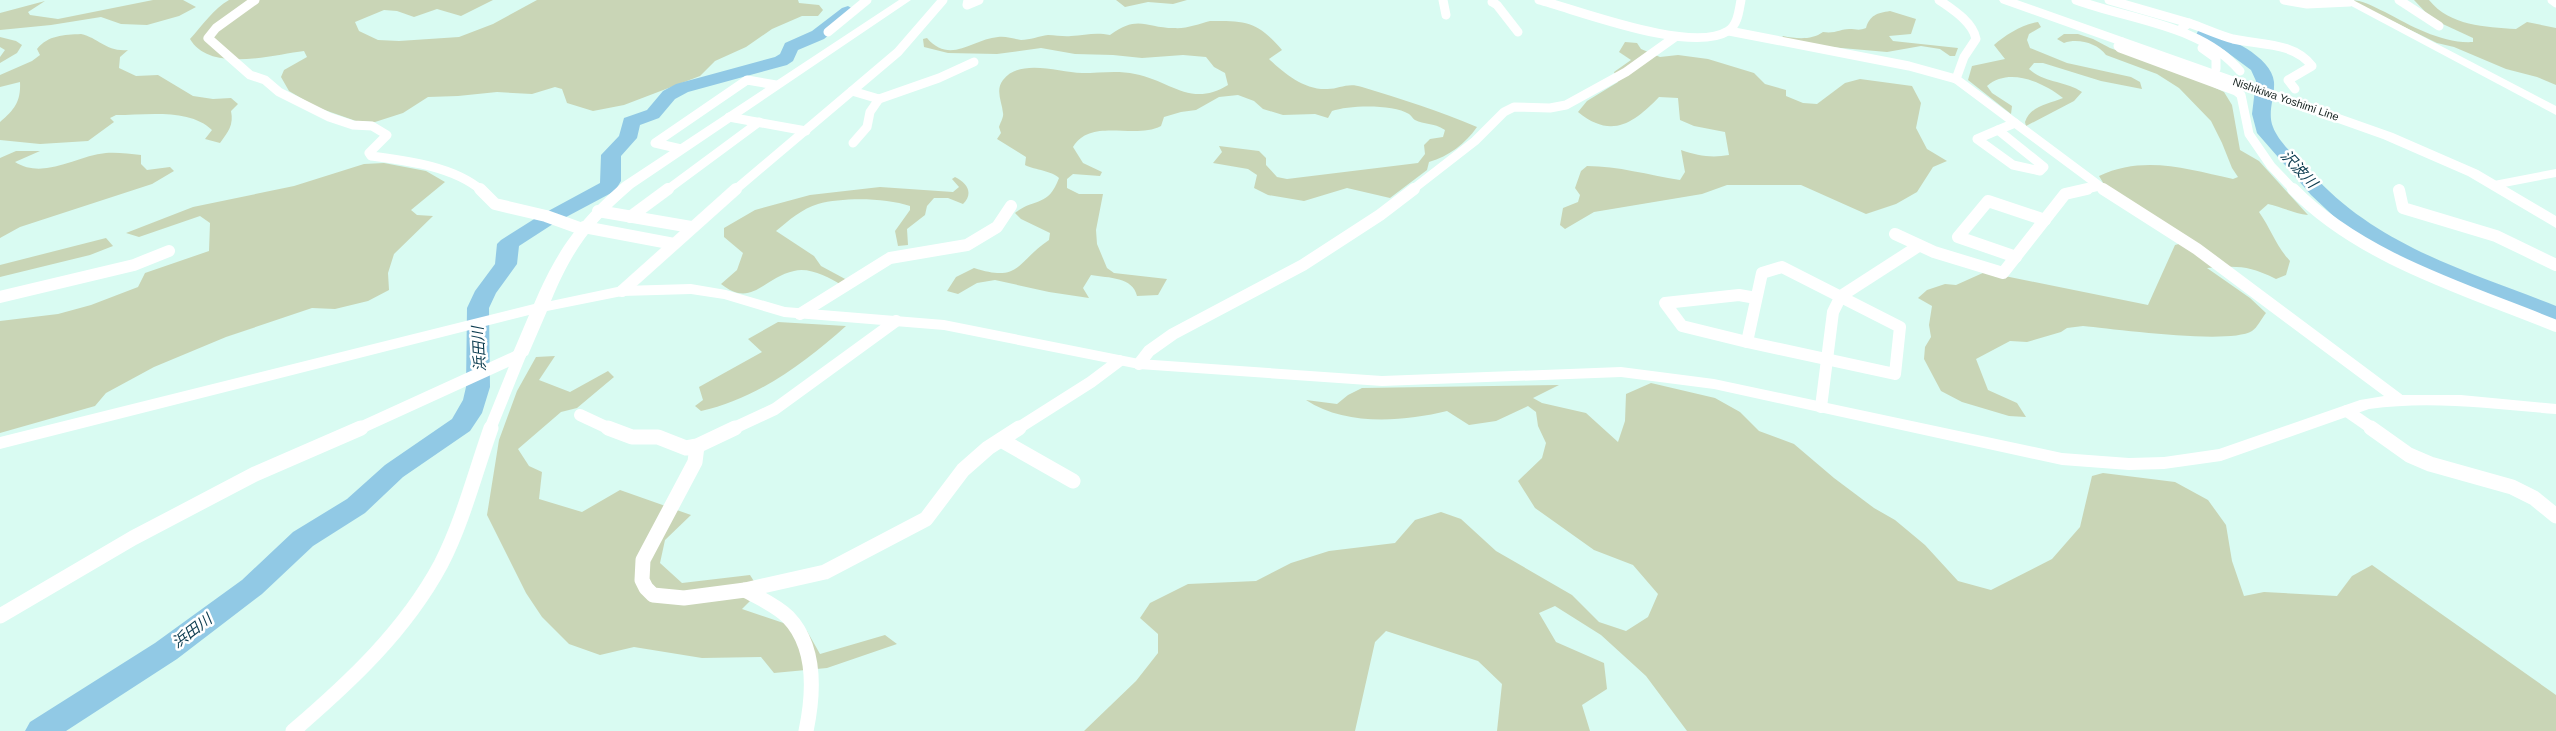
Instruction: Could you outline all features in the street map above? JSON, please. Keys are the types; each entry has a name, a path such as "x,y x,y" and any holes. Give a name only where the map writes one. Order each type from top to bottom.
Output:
{"main road":[{"name":"Nishikiwa Yoshimi Line","path":"2005,0 2122,42 2245,79"},
{"name":"Nishikiwa Yoshimi Line","path":"2019,0 2287,93 2501,183 2556,210"},
{"name":"Nishikiwa Yoshimi Line","path":"2501,183 2556,223"}],"street":[{"path":"255,0 216,28 208,38 250,75 265,80 279,92 329,117 353,125 372,126 383,131 387,135 371,150 369,153 371,156 406,161 448,172 479,188 495,204 549,217 583,228 674,244"},
{"path":"828,32 867,0"},
{"path":"293,731 363,670 400,628 439,567 455,534 490,431 520,355 569,249 583,228 598,211 628,185 906,0"},
{"path":"622,291 691,227 852,92 913,37 943,0"},
{"path":"968,0 967,5 979,0"},
{"path":"1443,0 1446,15"},
{"path":"1494,0 1492,2 1497,5 1518,32"},
{"path":"1539,0 1687,39 1711,38 1729,31 1734,26 1741,0"},
{"path":"1939,0 1958,14 1975,33 1976,39 1964,57 1956,79"},
{"path":"2076,0 2200,41 2225,53 2235,62 2245,79"},
{"path":"2109,0 2232,38 2287,50 2305,57 2312,66 2288,80 2287,93"},
{"path":"2284,0 2302,2 2347,1 2556,111"},
{"path":"2399,0 2438,26"},
{"path":"2552,0 2556,3"},
{"path":"2126,17 2138,24 2211,53 2217,62 2216,69"},
{"path":"2176,32 2188,24"},
{"path":"1729,31 1909,66 1956,79 2099,186 2198,249 2398,399"},
{"path":"1139,364 1149,351 1173,334 1303,265 1380,216 1475,142 1504,112 1514,107 1550,108 1566,105 1626,72 1675,37"},
{"path":"2122,42 2118,46 2120,48 2236,91 2241,95 2249,134 2271,166 2302,199 2350,234 2403,263 2556,326"},
{"path":"852,92 879,99 939,78 974,62"},
{"path":"680,150 655,143 747,80 776,85"},
{"path":"853,142 868,127 870,112 879,99"},
{"path":"729,117 806,131"},
{"path":"630,217 759,122"},
{"path":"1998,130 2044,167 2040,171 2012,166 1977,139 1998,130 2015,123"},
{"path":"2501,183 2556,173"},
{"path":"1895,234 1917,247 2003,273 2065,194 2099,186"},
{"path":"2399,190 2403,208 2496,236 2556,265"},
{"path":"2016,257 1958,237 1988,201 2045,220"},
{"path":"800,314 890,258 954,249 973,242 997,227 1011,206"},
{"path":"598,211 691,227"},
{"path":"1821,407 1832,312 1841,296 1917,247"},
{"path":"0,296 134,265 169,251"},
{"path":"1747,342 1762,273 1782,267 1900,328 1896,374 1747,342 1682,326 1665,303 1739,295 1756,298"},
{"path":"0,443 542,307 622,291 671,288 708,291 765,308 800,314 896,321 967,329 1139,364 1382,381 1621,372 1686,379 2028,453 2062,459 2129,464 2164,463 2221,455 2366,404 2398,399 2446,400 2556,409"},
{"path":"580,415 620,434 632,437 658,437 686,448 697,446 775,409 896,321"},
{"path":"0,616 132,538 255,474 280,465 520,355"},
{"path":"697,446 696,462 643,560 640,574 643,585 653,596 684,598 745,590 825,572 926,519 964,470 1001,440 1092,382 1119,361"},
{"path":"2347,411 2409,455 2430,464 2512,487 2534,498 2556,516"},
{"path":"1001,440 1073,481"},
{"path":"745,590 778,608 789,618 799,631 807,649 812,675 806,731"}],"green space":[{"path":"153,0 183,0 196,7 179,16 147,25 121,24 101,17 51,25 0,30 0,13 45,1 28,12 30,15 58,19"},
{"path":"229,0 493,0 461,16 437,9 414,17 397,11 384,10 355,22 359,31 378,40 399,41 459,37 493,24 537,0 798,0 799,3 819,5 823,10 818,16 802,16 772,29 746,47 715,61 700,76 624,105 593,111 567,103 562,89 555,87 532,94 497,92 428,97 403,113 375,122 356,121 316,107 289,91 281,77 284,70 307,57 304,51 259,58 226,59 212,56 199,49 190,39 213,12"},
{"path":"1116,0 1187,0 1173,4 1148,2 1125,7"},
{"path":"2349,0 2367,4 2428,33 2462,42 2473,42 2473,38 2432,19 2414,0 2429,0 2437,9 2447,15 2469,24 2516,29 2527,22 2556,28 2556,85 2537,77 2506,69 2454,47 2437,43"},
{"path":"1890,11 1916,19 1911,34 1889,36 1893,41 1958,48 1955,56 1950,56 1940,49 1921,46 1887,52 1830,47 1781,39 1783,36 1804,38 1819,35 1823,32 1864,29 1875,15"},
{"path":"1210,21 1233,21 1258,28 1282,50 1269,59 1288,75 1309,86 1325,89 1351,85 1362,87 1435,110 1477,127 1462,144 1450,153 1429,162 1427,170 1390,198 1347,188 1304,201 1268,195 1254,188 1257,175 1248,169 1213,163 1222,152 1219,146 1259,151 1266,158 1266,165 1277,177 1287,179 1418,163 1425,154 1424,145 1430,139 1443,137 1445,130 1437,126 1418,122 1409,114 1393,108 1371,106 1340,109 1332,111 1328,118 1315,114 1283,115 1263,109 1254,101 1238,95 1219,97 1196,110 1164,117 1161,126 1150,130 1114,130 1091,133 1081,138 1073,147 1083,163 1102,172 1100,176 1073,174 1067,179 1067,188 1079,194 1103,194 1096,230 1097,244 1107,268 1114,273 1167,279 1158,295 1137,296 1131,285 1125,282 1091,275 1083,288 1089,298 1049,292 995,280 977,283 958,294 947,291 956,277 974,268 989,272 1010,272 1049,240 1050,233 1021,219 1015,213 1046,198 1055,187 1059,178 1053,174 1025,165 1026,157 997,139 1001,133 999,127 1003,115 999,88 1003,80 1010,73 1019,69 1040,68 1082,73 1129,73 1148,77 1181,91 1203,94 1228,85 1225,73 1214,67 1206,57 1183,55 1142,58 1075,54 1041,48 997,54 948,53 924,47 923,39 927,38 944,50 953,50 998,37 1021,40 1048,35 1110,35 1128,25 1135,24 1179,28"},
{"path":"2038,22 2041,27 2029,34 2027,40 2030,48 2067,63 2131,77 2140,82 2142,89 2101,81 2043,63 2034,63 2029,69 2035,74 2076,88 2082,92 2074,101 2026,126 2025,122 2032,112 2046,104 2063,98 2046,87 2026,79 2015,77 1996,80 1987,86 1992,93 2012,106 2011,114 1968,80 1972,66 2005,59 1994,45 1998,41 2020,28"},
{"path":"81,34 108,47 128,50 120,57 119,68 136,76 158,75 193,96 213,99 231,98 238,104 231,111 231,124 228,132 220,143 205,139 212,130 192,118 167,114 116,115 110,118 114,122 88,141 40,144 0,140 0,122 16,105 20,82 0,87 0,75 32,61 40,55 37,49 41,44 51,38"},
{"path":"2064,34 2078,34 2093,39 2110,48 2201,81 2224,92 2232,105 2240,150 2259,161 2308,215 2268,204 2259,212 2290,261 2286,275 2276,279 2250,269 2207,268 2250,298 2266,313 2252,331 2239,335 2220,337 2144,333 2083,326 2067,328 2061,332 2027,342 2010,341 1976,359 1988,390 2017,403 2026,417 2009,416 1962,402 1941,391 1924,359 1925,347 1931,337 1929,325 1932,306 1918,298 1927,290 1945,284 1956,285 1985,272 2148,305 2175,245 2186,242 2105,186 2099,176 2132,166 2149,165 2182,168 2233,179 2238,177 2211,121 2179,88 2157,74 2106,55 2098,47 2081,41 2064,43 2057,39"},
{"path":"0,37 16,41 22,45 17,53 0,63 0,57 5,50 0,47"},
{"path":"1625,42 1637,43 1641,49 1660,57 1678,55 1708,59 1754,73 1765,84 1786,90 1786,96 1803,103 1817,104 1845,83 1860,79 1912,86 1921,103 1916,128 1927,149 1947,161 1933,167 1917,192 1896,204 1866,214 1801,185 1727,185 1702,194 1594,212 1565,229 1560,225 1563,208 1578,202 1580,195 1575,188 1581,171 1587,166 1622,169 1680,180 1685,172 1681,150 1705,156 1729,155 1725,132 1694,126 1680,120 1678,98 1659,97 1640,115 1621,125 1601,125 1578,112 1587,101 1618,82 1614,72 1631,60 1619,52"},
{"path":"16,151 40,151 15,162 37,169 48,168 94,155 115,153 141,155 141,164 147,170 170,167 174,171 152,184 20,227 0,238 0,158"},
{"path":"384,163 426,171 445,182 411,210 417,215 433,216 394,254 388,273 389,290 368,301 335,309 312,308 226,337 154,367 106,393 95,406 0,433 0,321 58,314 91,305 138,287 145,273 209,251 210,223 200,216 139,237 126,233 193,207 294,186 364,164"},
{"path":"955,177 963,182 968,189 966,200 963,204 948,198 934,198 927,206 925,215 907,229 908,245 898,246 895,231 910,210 910,206 889,201 852,199 818,204 801,212 776,231 814,256 821,266 847,280 841,285 831,279 806,270 784,274 750,292 732,291 721,284 737,270 743,253 724,237 724,228 755,210 810,195 880,187 953,192 959,187 952,179"},
{"path":"106,238 113,246 90,255 0,277 0,265"},
{"path":"778,322 846,326 797,366 760,389 741,398 701,411 695,406 703,400 699,387 762,352 748,339"},
{"path":"555,356 539,380 570,392 608,371 614,377 577,408 561,412 518,449 529,466 542,472 539,499 582,512 620,490 691,515 665,540 660,563 682,583 750,575 760,591 742,609 807,631 820,654 885,635 897,644 827,668 774,673 761,657 702,658 634,647 600,655 569,644 542,617 526,593 487,515 499,440 517,391 536,357"},
{"path":"1651,383 1715,398 1740,412 1759,431 1794,444 1834,478 1874,508 1895,520 1925,545 1958,581 1991,590 2052,559 2080,527 2092,476 2103,473 2175,482 2208,500 2226,525 2232,561 2244,596 2264,592 2337,596 2352,576 2372,565 2556,695 2556,731 1687,731 1646,676 1601,635 1555,606 1539,613 1556,642 1604,663 1607,689 1582,705 1590,731 1497,731 1502,684 1478,661 1386,631 1375,642 1355,731 1084,731 1136,681 1158,653 1158,634 1140,618 1150,603 1188,584 1256,581 1291,563 1329,551 1395,543 1415,520 1441,512 1461,519 1496,551 1572,595 1599,622 1626,631 1648,617 1658,594 1633,565 1594,550 1535,508 1518,481 1542,458 1546,443 1538,426 1536,412 1528,406 1496,421 1469,425 1447,411 1411,418 1356,418 1321,408 1306,400 1337,404 1348,395 1362,388 1559,385 1533,398 1542,403 1586,413 1618,442 1625,421 1626,394"}],"waterway":[{"name":"浜田川","path":"41,731 166,651 252,587 303,539 356,506 394,471 461,425 475,400 478,387 478,308 486,291 506,264 508,244 546,220 608,187 611,181 611,155 628,138 631,122 653,114 669,95 682,88 781,61 787,57 791,47 818,35 848,11"},
{"name":"沢波川","path":"2204,35 2240,52 2263,73 2265,81 2261,114 2266,133 2318,191 2350,220 2405,254 2556,314"}]}
